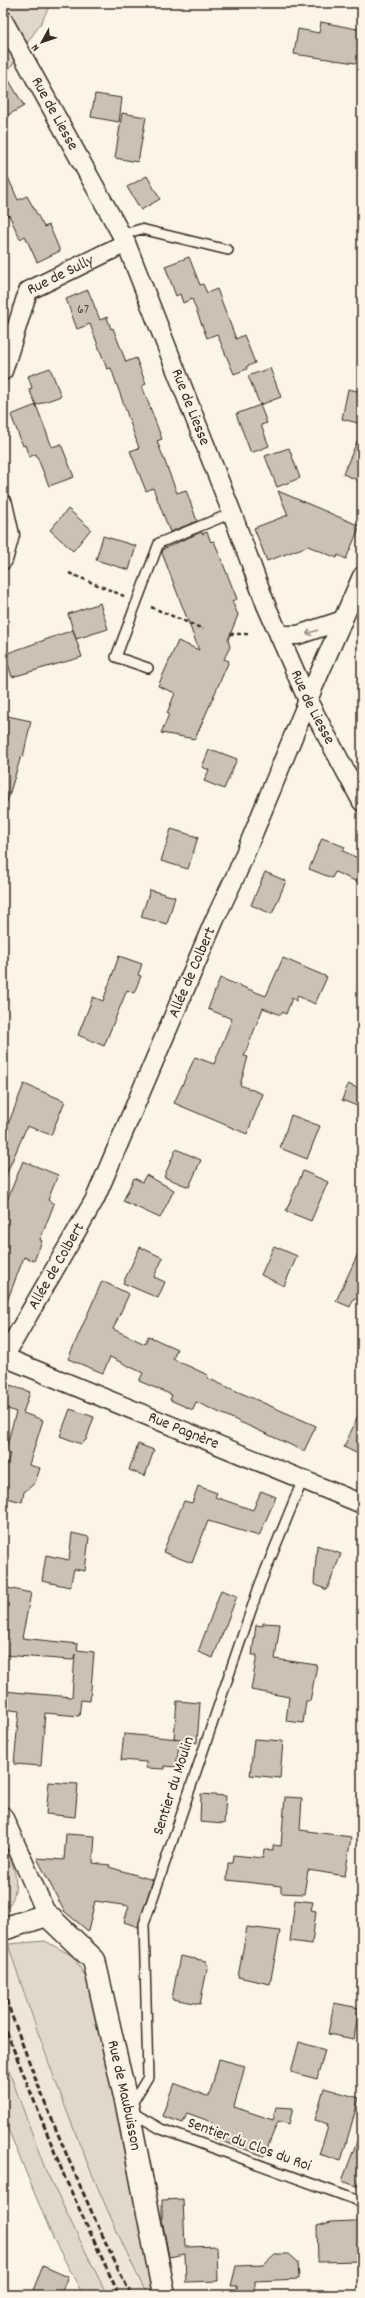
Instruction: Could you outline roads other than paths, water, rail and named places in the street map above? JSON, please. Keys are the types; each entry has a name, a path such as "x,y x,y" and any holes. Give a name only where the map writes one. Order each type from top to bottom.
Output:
{"street":[{"name":"Rue de Liesse","path":"3,20 123,239 279,635 308,701 362,802"},
{"name":"Rue de Sully","path":"3,371 28,291 123,239"},
{"path":"3,504 10,535 3,560"},
{"name":"Allée de Colbert","path":"3,1358 95,1199 215,919 237,873 343,620 357,606 362,576"},
{"path":"279,635 298,635 343,620"},
{"name":"Rue Pagnère","path":"3,1358 362,1504"},
{"path":"3,1816 47,1915 6,1928"},
{"name":"Rue de Maubuisson","path":"47,1915 94,1960 128,2110 164,2295"}],"lane":[{"path":"123,239 141,228 228,250"},
{"path":"148,668 116,657 159,543 232,513"},
{"name":"Sentier du Moulin","path":"128,2110 148,2077 144,1924 254,1599 303,1479"},
{"name":"Sentier du Clos du Roi","path":"128,2110 161,2129 362,2202"}],"railway":[{"path":"3,1991 62,2145 131,2295"},
{"path":"3,2023 65,2178 119,2295"}]}
